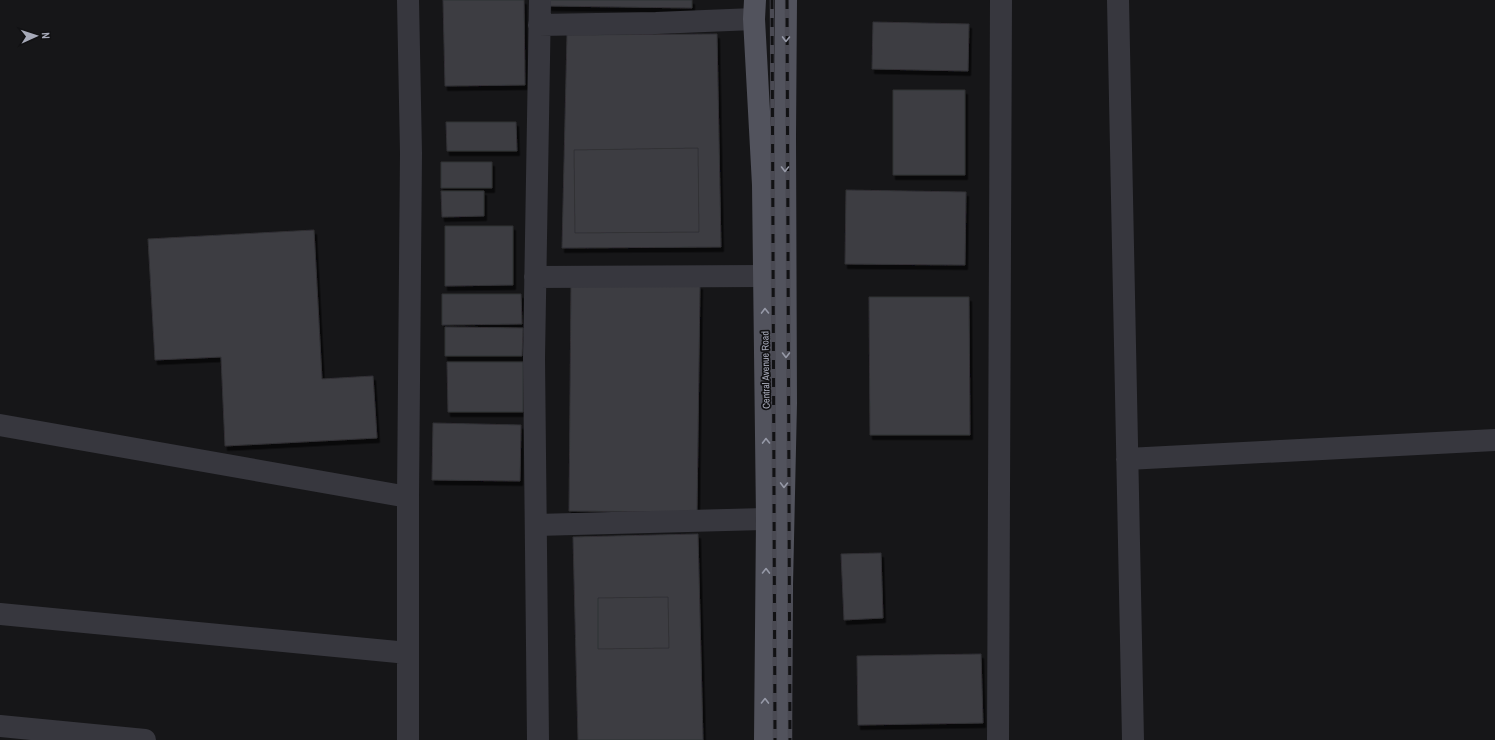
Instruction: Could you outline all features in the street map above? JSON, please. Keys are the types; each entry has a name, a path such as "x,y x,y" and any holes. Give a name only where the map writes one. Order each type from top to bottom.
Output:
{"main road":[{"path":"781,740 782,585 786,403 786,0"},
{"name":"Central Avenue Road","path":"754,9 763,185 767,518 765,740"}],"street":[{"path":"408,0 411,153 408,496 408,740"},
{"path":"538,740 534,358 540,0"},
{"path":"998,740 1001,0"},
{"path":"1118,0 1133,740"},
{"path":"539,25 656,23 754,9"},
{"path":"535,277 764,276"},
{"path":"0,424 408,496"},
{"path":"1127,459 1495,440"},
{"path":"536,525 767,518"},
{"path":"0,614 408,653"},
{"path":"13,732 145,740"}],"building":[{"path":"443,0 524,0 525,85 445,86"},
{"path":"549,0 692,0 692,8 549,6"},
{"path":"873,22 969,24 968,71 872,69"},
{"path":"717,34 721,247 562,248 567,35"},
{"path":"893,90 965,90 965,175 893,175"},
{"path":"446,122 516,122 517,151 447,151"},
{"path":"698,148 699,232 575,233 574,150"},
{"path":"441,162 492,162 492,188 441,188"},
{"path":"846,190 966,192 965,265 845,264"},
{"path":"441,191 484,191 484,216 442,217"},
{"path":"445,226 513,226 513,285 445,286"},
{"path":"314,230 322,379 373,376 377,438 225,446 221,357 155,360 148,239"},
{"path":"571,284 700,285 697,512 569,511"},
{"path":"442,294 521,294 522,324 442,325"},
{"path":"869,297 969,297 970,435 870,435"},
{"path":"445,327 523,328 522,356 445,356"},
{"path":"447,362 523,362 523,412 448,412"},
{"path":"433,423 521,425 520,481 432,480"},
{"path":"698,534 703,740 578,740 573,537"},
{"path":"881,553 883,618 844,620 841,554"},
{"path":"668,597 669,648 598,649 598,598"},
{"path":"981,654 983,723 858,725 857,656"}],"railway":[{"path":"772,0 775,740"},
{"path":"787,0 790,740"}]}
